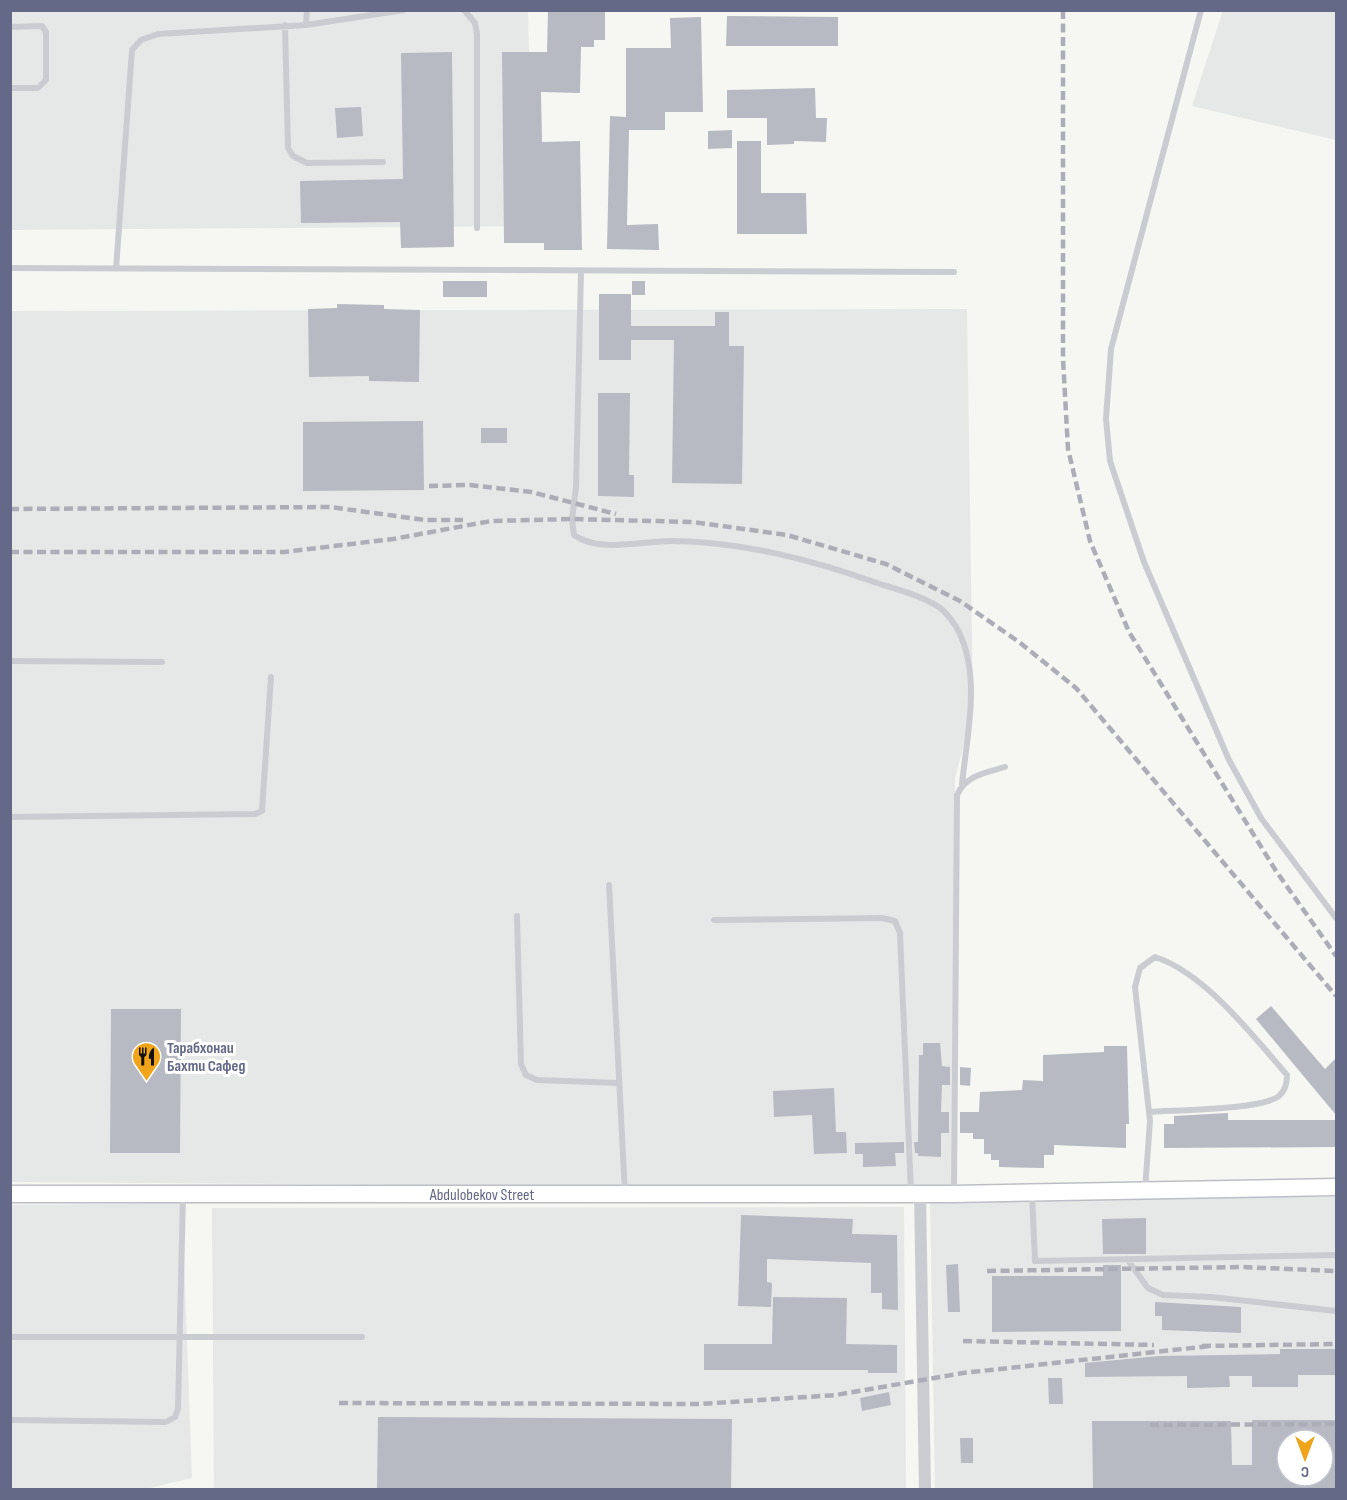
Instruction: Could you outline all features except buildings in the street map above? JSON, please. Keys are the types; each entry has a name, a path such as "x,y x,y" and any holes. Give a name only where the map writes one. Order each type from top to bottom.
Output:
{"street":[{"name":"Abdulobekov Street","path":"10,1194 954,1194 1336,1187"},
{"path":"915,1194 925,1490"}],"lane":[{"path":"306,25 307,10"},
{"path":"116,269 132,50 141,40 158,34 306,25 404,10"},
{"path":"464,10 475,23 477,34 477,228"},
{"path":"1201,10 1111,349 1106,419 1110,461 1144,562 1229,760 1261,818 1336,918"},
{"path":"285,25 288,148 293,156 307,163 383,162"},
{"path":"10,27 42,26 46,32 46,80 38,88 10,88"},
{"path":"10,268 954,273"},
{"path":"581,271 576,487 572,519 574,535 584,542 596,544 671,541 725,544 793,557 841,570 922,598 941,609 958,630 968,655 970,704 962,784 957,795 955,826 954,1194"},
{"path":"10,661 162,662"},
{"path":"10,817 255,814 262,812 271,677"},
{"path":"962,784 969,778 1005,767"},
{"path":"609,885 625,1194"},
{"path":"517,916 521,1064 526,1075 537,1080 619,1083"},
{"path":"714,920 882,918 895,921 900,933 915,1194"},
{"path":"1144,1191 1149,1112 1136,987 1140,968 1155,957 1171,962 1232,1010 1287,1075 1287,1085 1278,1096 1261,1104 1149,1112"},
{"path":"1032,1193 1035,1261 1336,1255"},
{"path":"10,1420 166,1422 175,1417 178,1409 183,1194"},
{"path":"1127,1259 1148,1288 1163,1295 1223,1298 1336,1311"},
{"path":"10,1337 362,1337"}],"shaded area":[{"path":"1223,10 1336,11 1336,140 1192,106"},
{"path":"10,11 528,11 533,226 11,230"},
{"path":"967,309 973,710 955,778 952,1189 11,1182 11,311"},
{"path":"1336,1197 1336,1489 935,1489 930,1198"},
{"path":"182,1203 192,1478 146,1489 11,1489 10,1205"},
{"path":"904,1207 906,1489 214,1489 212,1208"}],"railway":[{"path":"1063,10 1063,359 1068,449 1090,541 1129,632 1276,871 1336,956"},
{"path":"429,486 470,485 531,492 616,514"},
{"path":"10,509 330,507 425,520 463,520"},
{"path":"10,552 284,552 393,539 491,521 572,519 693,522 787,535 886,564 960,601 1019,642 1076,688 1336,996"},
{"path":"987,1271 1241,1267 1336,1271"},
{"path":"963,1341 1154,1345"},
{"path":"1202,1346 1336,1344"},
{"path":"339,1403 700,1404 836,1395 963,1373 1210,1346"},
{"path":"1150,1425 1336,1424"}],"place":[{"name":"Тарабхонаи Бахти Сафед","path":"146,1082"}]}
